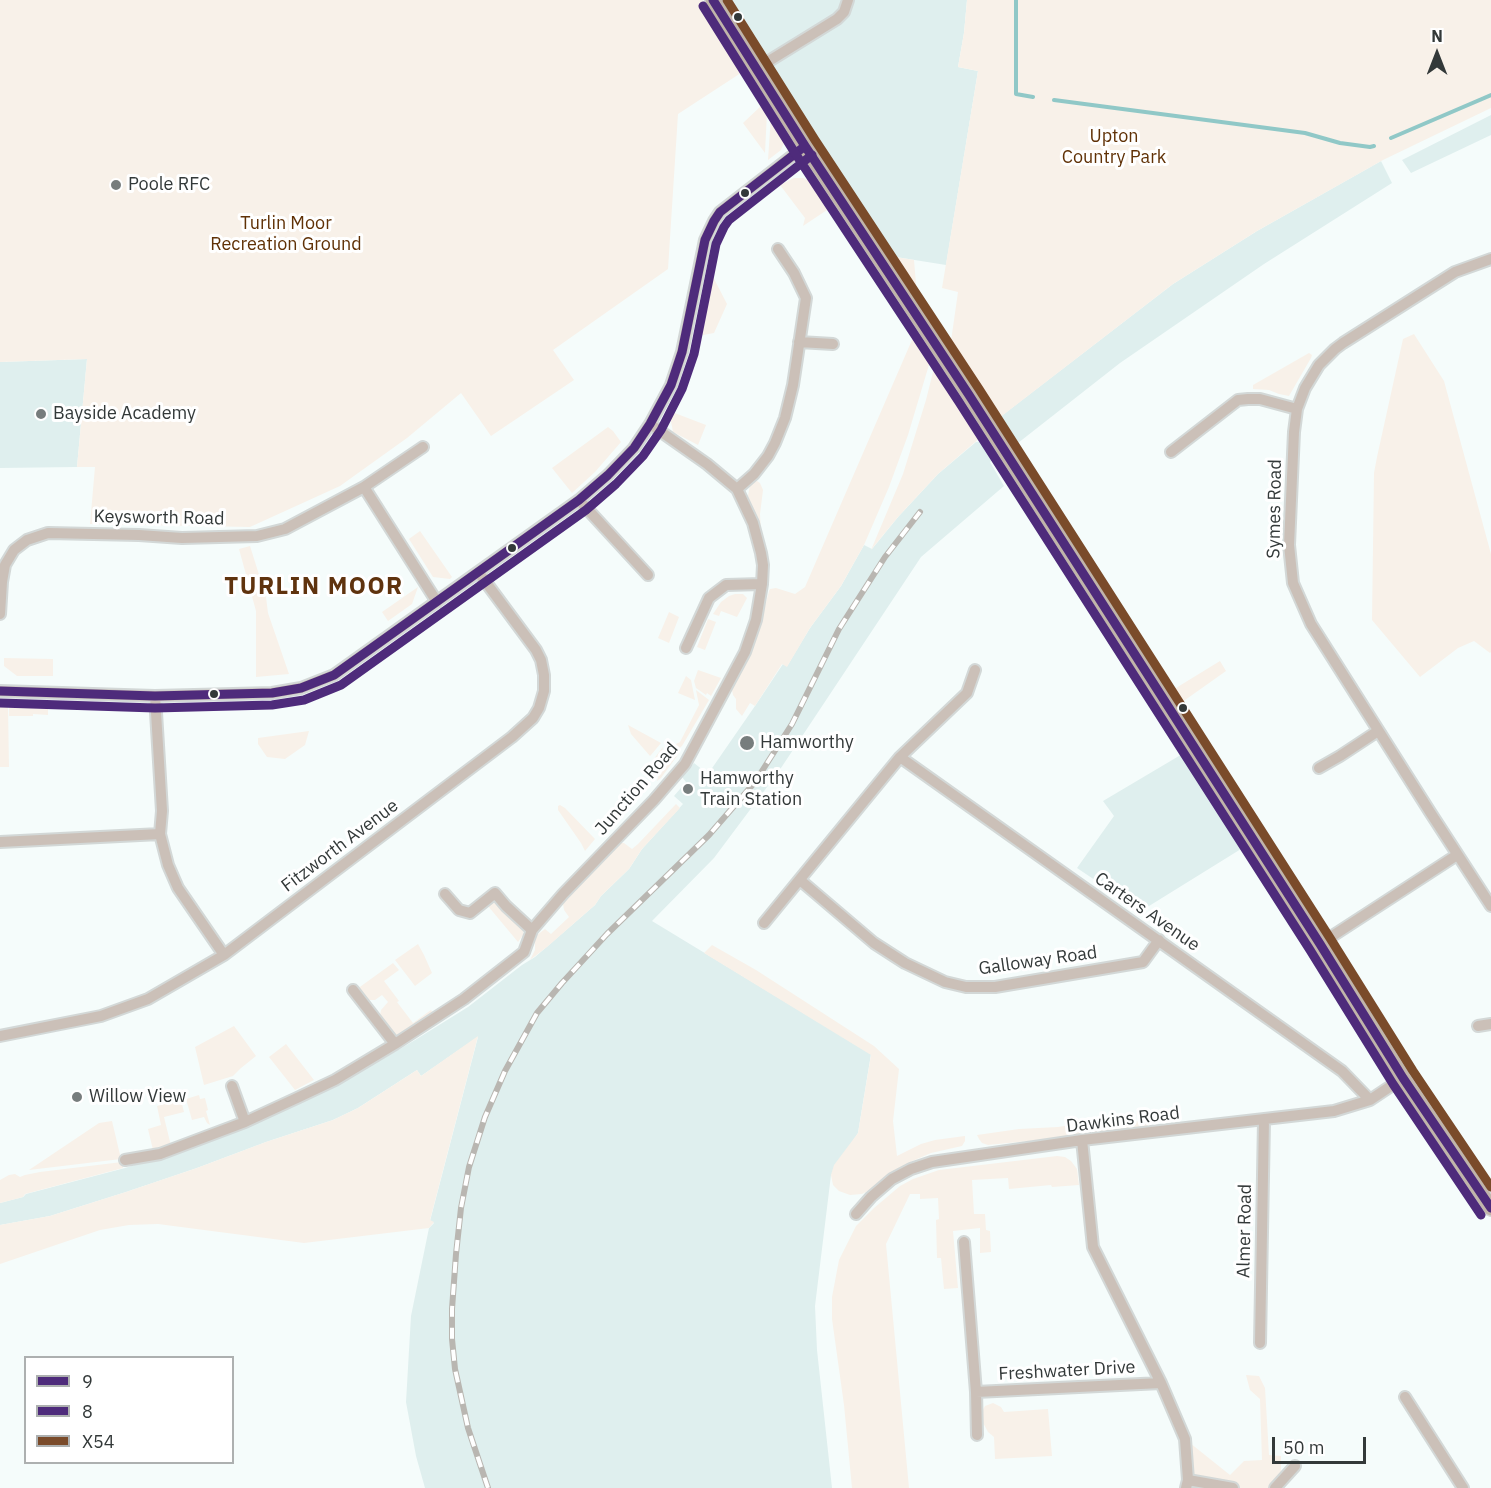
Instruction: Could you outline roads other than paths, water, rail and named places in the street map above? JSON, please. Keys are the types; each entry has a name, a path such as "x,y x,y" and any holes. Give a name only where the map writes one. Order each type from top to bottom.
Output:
{"main road":[{"path":"712,0 969,395 1320,944 1403,1078 1491,1208"}],"street":[{"path":"756,69 837,19 844,12 848,0"},
{"path":"0,692 155,696 272,693 301,688 334,675 579,500 634,448 671,385 688,324 705,240 714,221 720,212 805,146"},
{"path":"737,489 754,474 768,456 785,418 793,384 806,298 794,273 778,249"},
{"name":"Symes Road","path":"1491,259 1455,272 1335,349 1319,365 1297,409 1289,545 1293,583 1311,624 1491,906"},
{"path":"799,342 833,344"},
{"path":"1171,452 1238,400 1260,399 1297,409"},
{"name":"Junction Road","path":"125,1160 160,1154 245,1122 335,1080 464,999 524,952 532,930 685,764 745,652 756,620 763,565 747,509 737,489 707,464 650,424"},
{"name":"Keysworth Road","path":"0,614 5,565 14,550 27,540 48,533 182,538 258,536 285,529 364,487 423,447"},
{"path":"364,487 437,602"},
{"path":"579,500 648,575"},
{"name":"Fitzworth Avenue","path":"0,1036 101,1016 148,999 224,955 512,737 533,718 544,691 541,660 479,573"},
{"path":"687,648 709,598 726,585 762,584"},
{"path":"764,923 900,757 967,693 975,670"},
{"path":"155,696 162,811 160,834 168,866 178,888 224,955"},
{"path":"1319,768 1378,731"},
{"name":"Carters Avenue","path":"900,757 1342,1071 1370,1100"},
{"path":"0,842 160,834"},
{"path":"1320,944 1457,855"},
{"name":"Galloway Road","path":"800,880 874,943 905,963 945,982 966,987 995,987 1143,962 1159,940"},
{"path":"445,894 459,910 470,913 495,893 532,930"},
{"path":"353,990 394,1044"},
{"path":"1478,1026 1491,1024"},
{"name":"Dawkins Road","path":"856,1214 881,1188 920,1165 945,1159 1082,1140 1334,1111 1370,1100 1403,1078"},
{"path":"232,1086 245,1122"},
{"name":"Almer Road","path":"1260,1343 1264,1120"},
{"name":"Freshwater Drive","path":"1082,1140 1093,1247 1161,1383 1185,1439 1187,1484"},
{"name":"Freshwater Drive","path":"964,1242 976,1392 977,1435"},
{"name":"Freshwater Drive","path":"976,1392 1161,1383"},
{"path":"1405,1397 1463,1488"},
{"path":"1275,1488 1295,1466"},
{"path":"1187,1484 1233,1488"}],"waterway":[{"path":"1016,0 1016,94 1033,97"},
{"path":"1391,138 1491,95"},
{"path":"1054,100 1305,133 1340,143 1374,146"}],"railway":[{"path":"488,1488 468,1428 455,1369 452,1309 461,1208 469,1167 485,1117 505,1071 537,1013 562,983 607,934 709,835 755,782 792,724 839,629 885,557 920,512"}],"place":[{"name":"Poole RFC","path":"116,185"},
{"name":"Bayside Academy","path":"41,414"},
{"name":"Hamworthy","path":"747,743"},
{"name":"Hamworthy Train Station","path":"688,789"},
{"name":"Willow View","path":"77,1097"}],"district":[{"name":"TURLIN MOOR","path":"314,587"}],"park label":[{"name":"Upton Country Park","path":"1114,147"},
{"name":"Turlin Moor Recreation Ground","path":"286,234"}]}
